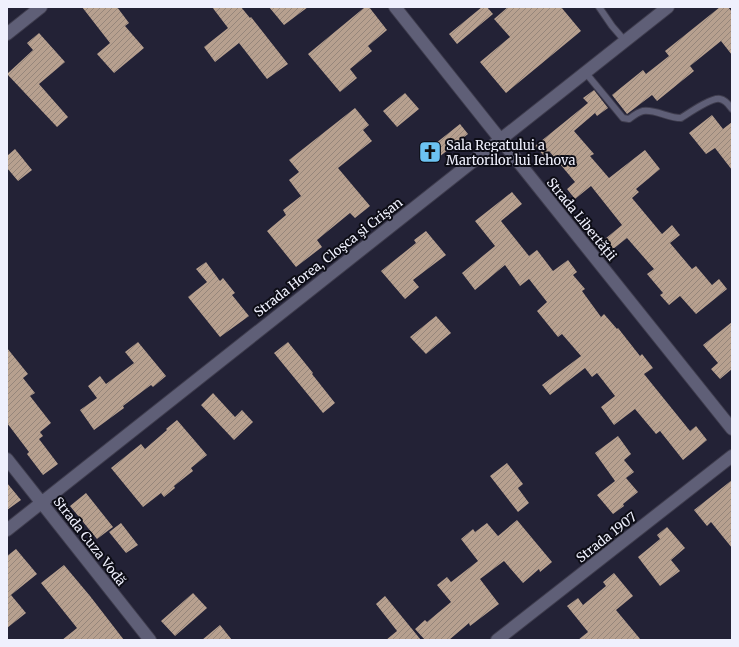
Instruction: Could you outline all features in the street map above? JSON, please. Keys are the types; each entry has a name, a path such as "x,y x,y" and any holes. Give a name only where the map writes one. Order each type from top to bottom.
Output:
{"street":[{"path":"7,34 42,7"},
{"name":"Strada Libertății","path":"395,7 732,428"},
{"name":"Strada Horea, Cloşca şi Crişan","path":"7,530 668,7"},
{"name":"Strada 1907","path":"497,640 732,456"},
{"name":"Strada Cuza Vodă","path":"7,459 150,640"}],"lane":[{"path":"599,7 612,26 625,41"},
{"path":"585,72 622,118 629,119 641,111 648,110 675,118 681,118 712,100 719,98 724,100 732,109"}],"building":[{"path":"82,7 117,7 129,23 125,26 144,48 114,73 97,54 110,43"},
{"path":"212,7 241,7 250,18 251,17 288,64 267,79 239,43 215,62 204,47 228,28"},
{"path":"269,7 308,7 284,25"},
{"path":"365,7 369,7 387,30 368,46 372,51 350,69 357,78 340,92 308,54"},
{"path":"482,7 487,7 493,14 457,44 449,34"},
{"path":"508,7 561,7 581,31 506,93 480,62 510,37 494,19"},
{"path":"720,7 728,7 732,12 732,55 721,41 690,66 694,71 657,101 652,95 627,114 612,95 643,70 646,74 669,56 665,51"},
{"path":"39,33 65,62 39,84 68,117 57,127 7,74 33,50 27,43"},
{"path":"594,90 608,108 597,116 595,113 574,131 594,154 590,156 609,178 645,150 660,169 636,189 639,192 632,198 662,234 672,225 680,235 670,243 692,269 696,266 712,285 719,279 727,289 696,314 680,296 669,305 660,295 663,293 647,274 654,269 627,238 613,249 605,239 622,225 591,186 575,199 567,189 575,182 549,151 544,156 535,146 588,103 583,98"},
{"path":"405,93 419,109 397,127 383,111"},
{"path":"355,108 369,125 363,130 372,141 338,168 370,206 355,218 350,213 317,240 322,247 296,267 267,231 286,215 283,210 301,196 289,180 299,172 289,160"},
{"path":"712,115 723,129 732,122 732,170 715,148 706,154 689,133"},
{"path":"460,124 468,134 439,157 431,147"},
{"path":"15,149 32,170 18,181 7,168 7,156"},
{"path":"512,192 522,204 501,221 529,256 537,250 553,271 568,260 577,272 573,275 585,289 582,291 601,317 604,314 617,329 618,328 640,356 642,354 653,368 644,374 690,431 696,426 707,440 683,460 660,431 656,434 635,409 614,425 601,407 615,396 597,373 592,377 585,368 550,395 542,385 581,356 562,334 558,337 537,311 547,302 529,279 520,286 505,265 475,290 462,273 495,246 475,221"},
{"path":"426,231 446,255 413,280 419,287 405,299 381,271 416,243 414,240"},
{"path":"206,262 220,281 223,278 235,293 232,295 249,316 220,337 188,297 207,282 196,269"},
{"path":"436,316 451,333 426,354 410,337"},
{"path":"732,322 732,369 720,379 711,369 718,363 703,345"},
{"path":"138,342 166,376 153,387 151,385 123,406 124,408 94,430 80,410 97,398 88,386 100,376 106,384 134,363 125,352"},
{"path":"288,342 335,403 323,413 274,353"},
{"path":"7,348 28,374 23,378 35,393 30,396 51,423 40,432 43,436 39,439 58,464 43,475 27,454 29,452 7,423"},
{"path":"213,393 235,417 242,410 253,422 234,440 201,405"},
{"path":"177,420 207,455 191,468 193,471 174,486 175,488 164,497 161,493 143,507 111,468 141,444 145,449"},
{"path":"618,436 631,454 624,460 634,472 626,478 638,492 623,504 624,506 613,514 597,495 615,481 595,453"},
{"path":"507,463 523,484 518,488 529,503 518,512 490,476"},
{"path":"732,480 732,548 711,522 707,526 694,510"},
{"path":"7,483 21,500 7,510"},
{"path":"86,493 113,527 97,539 70,506"},
{"path":"517,520 552,562 540,572 539,569 523,583 504,561 480,579 499,604 470,626 469,623 449,640 425,640 415,629 425,620 427,622 451,602 437,585 447,577 451,582 478,561 461,539 473,529 475,532 487,523 498,536"},
{"path":"121,523 138,545 126,553 109,532"},
{"path":"667,527 685,548 671,560 680,571 660,586 638,557 660,539 657,535"},
{"path":"16,549 37,574 11,595 26,613 7,628 7,556"},
{"path":"64,565 124,640 62,640 77,628 41,583"},
{"path":"614,573 633,596 616,610 641,640 578,640 588,632 567,606 578,598 583,605 606,586 603,582"},
{"path":"193,593 207,608 175,636 161,621"},
{"path":"385,596 421,640 386,640 397,631 376,604"},
{"path":"220,625 232,640 202,640"}],"place":[{"name":"Sala Regatului a Martorilor lui Iehova","path":"430,152"}]}
